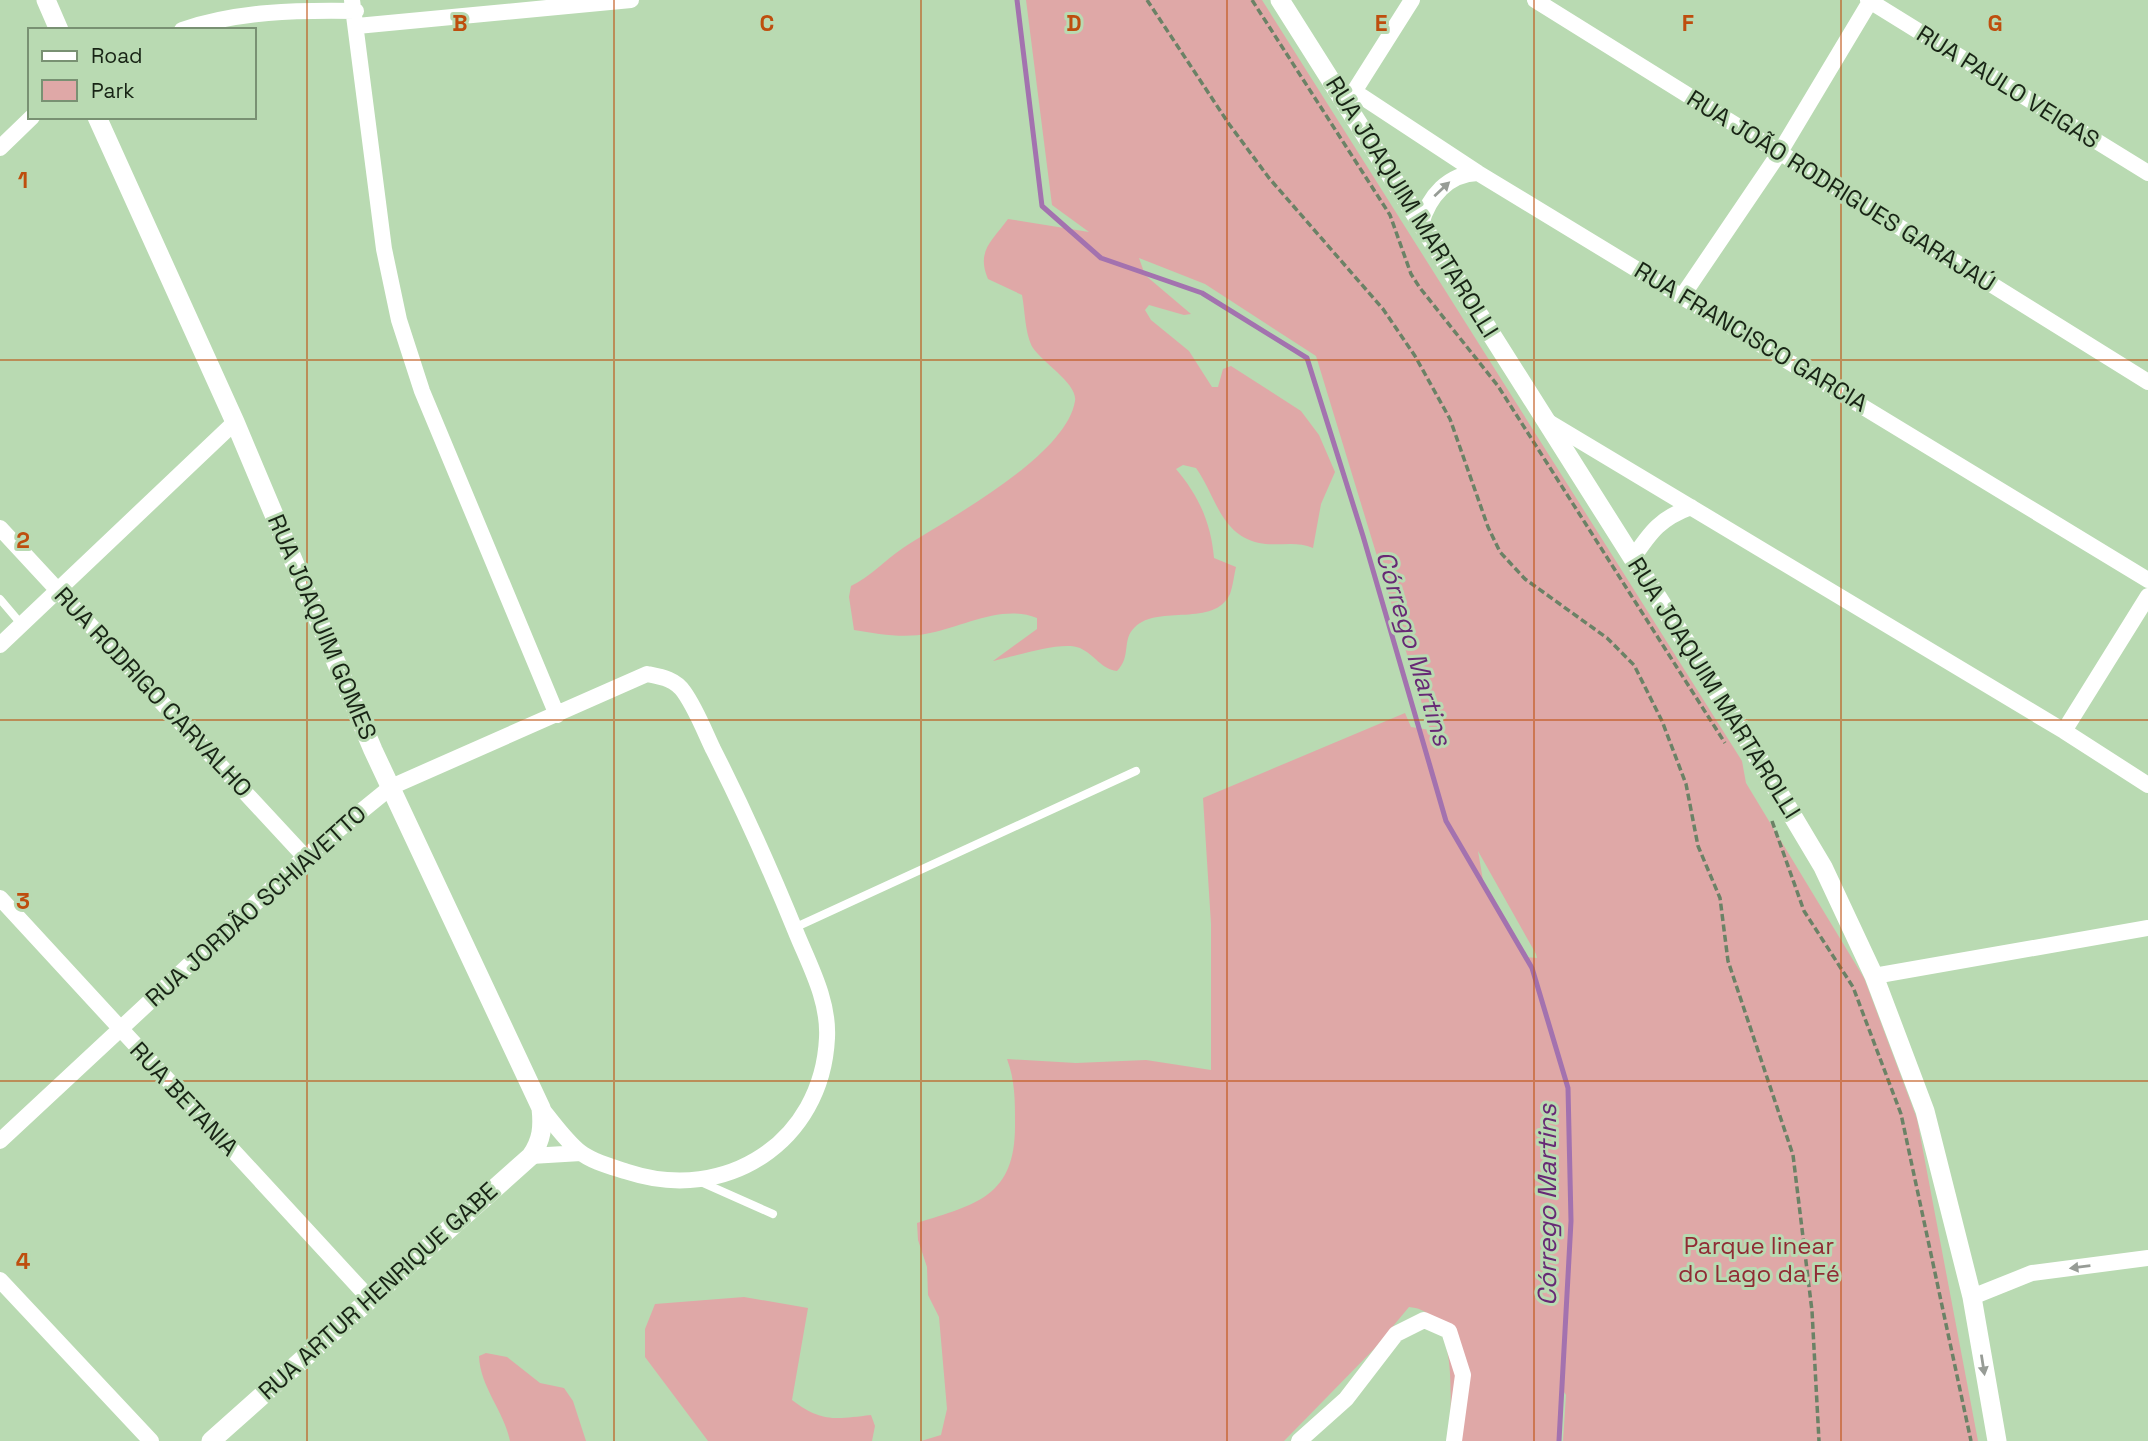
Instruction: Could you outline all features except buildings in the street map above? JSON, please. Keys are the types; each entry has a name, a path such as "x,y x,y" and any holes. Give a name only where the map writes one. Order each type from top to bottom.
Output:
{"street":[{"path":"46,0 58,28"},
{"path":"187,28 281,10 355,12 631,0"},
{"name":"RUA JOAQUIM MARTAROLLI","path":"1280,0 1350,97 1421,224 1767,771 1823,867 1874,976 1925,1111 1972,1297 1997,1441"},
{"path":"1350,97 1412,0"},
{"name":"RUA JOÃO RODRIGUES GARAJAÚ","path":"1535,0 2148,382"},
{"path":"1683,295 1780,152 1870,1"},
{"name":"RUA PAULO VEIGAS","path":"1870,1 2148,173"},
{"path":"355,12 364,113 384,250 399,320 422,391 557,715"},
{"name":"RUA FRANCISCO GARCIA","path":"1350,97 1683,295 2148,580"},
{"path":"0,148 31,119"},
{"name":"RUA JOAQUIM GOMES","path":"98,119 235,422 391,787 541,1108 541,1137"},
{"path":"1421,224 1433,196 1450,180 1463,173 1478,173"},
{"path":"1547,421 2064,731 2148,785"},
{"path":"0,645 235,422"},
{"path":"1633,558 1649,533 1670,515 1691,507"},
{"name":"RUA RODRIGO CARVALHO","path":"0,528 305,856"},
{"path":"2064,731 2148,596"},
{"name":"RUA JORDÃO SCHIAVETTO","path":"0,1141 305,856 391,787 647,674 667,677 683,690 731,784 821,995 827,1038 819,1076 806,1108 781,1145 727,1175 701,1182"},
{"name":"RUA BETANIA","path":"0,898 369,1298"},
{"path":"1874,976 2148,928"},
{"path":"541,1108 581,1153"},
{"name":"RUA ARTUR HENRIQUE GABE","path":"211,1441 531,1156 541,1137"},
{"path":"531,1156 581,1153 637,1175 672,1182 701,1182"},
{"path":"1972,1297 2032,1273 2148,1258"},
{"path":"0,1280 152,1441"},
{"path":"1299,1441 1346,1399 1396,1334 1424,1321 1449,1331 1463,1375 1454,1441"}],"lane":[{"path":"0,599 22,625"},
{"path":"794,928 1136,771"},
{"path":"701,1182 725,1195 774,1214"}],"path":[{"path":"1147,0 1269,178 1383,309 1415,356 1450,419 1488,527 1500,552 1525,579 1607,638 1634,665 1662,721 1686,784 1698,846 1720,898 1728,961 1793,1155 1812,1311 1819,1441"},
{"path":"1252,0 1390,215 1411,274 1498,386 1726,744"},
{"path":"1768,808 1804,911 1853,987 1901,1114 1971,1441"}],"green space":[{"name":"Parque linear do Lago da Fé","path":"1026,0 1262,0 1742,761 1746,783 1864,978 1917,1119 1978,1441 1563,1441 1566,1395 1562,1389 1559,1441 1450,1441 1451,1383 1445,1341 1438,1324 1426,1312 1409,1307 1374,1349 1284,1441 921,1441 941,1435 947,1409 939,1317 928,1295 927,1267 918,1240 917,1223 975,1202 1001,1182 1009,1167 1014,1147 1015,1099 1007,1059 1076,1063 1146,1060 1211,1070 1211,924 1203,798 1405,713 1411,727 1430,730 1316,356 1205,284 1139,258 1145,275 1191,314 1184,315 1149,305 1145,310 1151,320 1189,351 1212,387 1218,387 1223,369 1231,366 1301,411 1319,435 1335,472 1321,504 1313,548 1300,544 1259,543 1246,538 1227,523 1196,468 1183,465 1176,469 1202,510 1210,533 1214,558 1236,567 1231,591 1222,604 1212,610 1158,617 1145,620 1135,627 1128,637 1124,660 1117,671 1107,668 1090,654 1072,646 1050,648 993,661 1037,629 1037,618 1024,614 997,615 911,636 854,630 849,597 851,586 903,548 1002,485 1051,444 1067,422 1075,401 1071,388 1030,343 1022,295 988,279 984,261 991,240 1008,219 1089,232 1052,205","holes":["1478,851 1537,958 1525,957 1484,886"]},
{"path":"744,1297 808,1308 792,1400 812,1413 830,1418 871,1415 875,1426 872,1441 708,1441 645,1357 645,1329 655,1304"},
{"path":"486,1353 507,1357 540,1383 564,1388 573,1401 586,1441 510,1441 480,1367 479,1356"}],"waterway":[{"name":"Córrego Martins","path":"1017,0 1042,206 1101,258 1202,293 1307,358 1363,536 1446,821 1532,968 1568,1088 1571,1221 1559,1441"}]}
